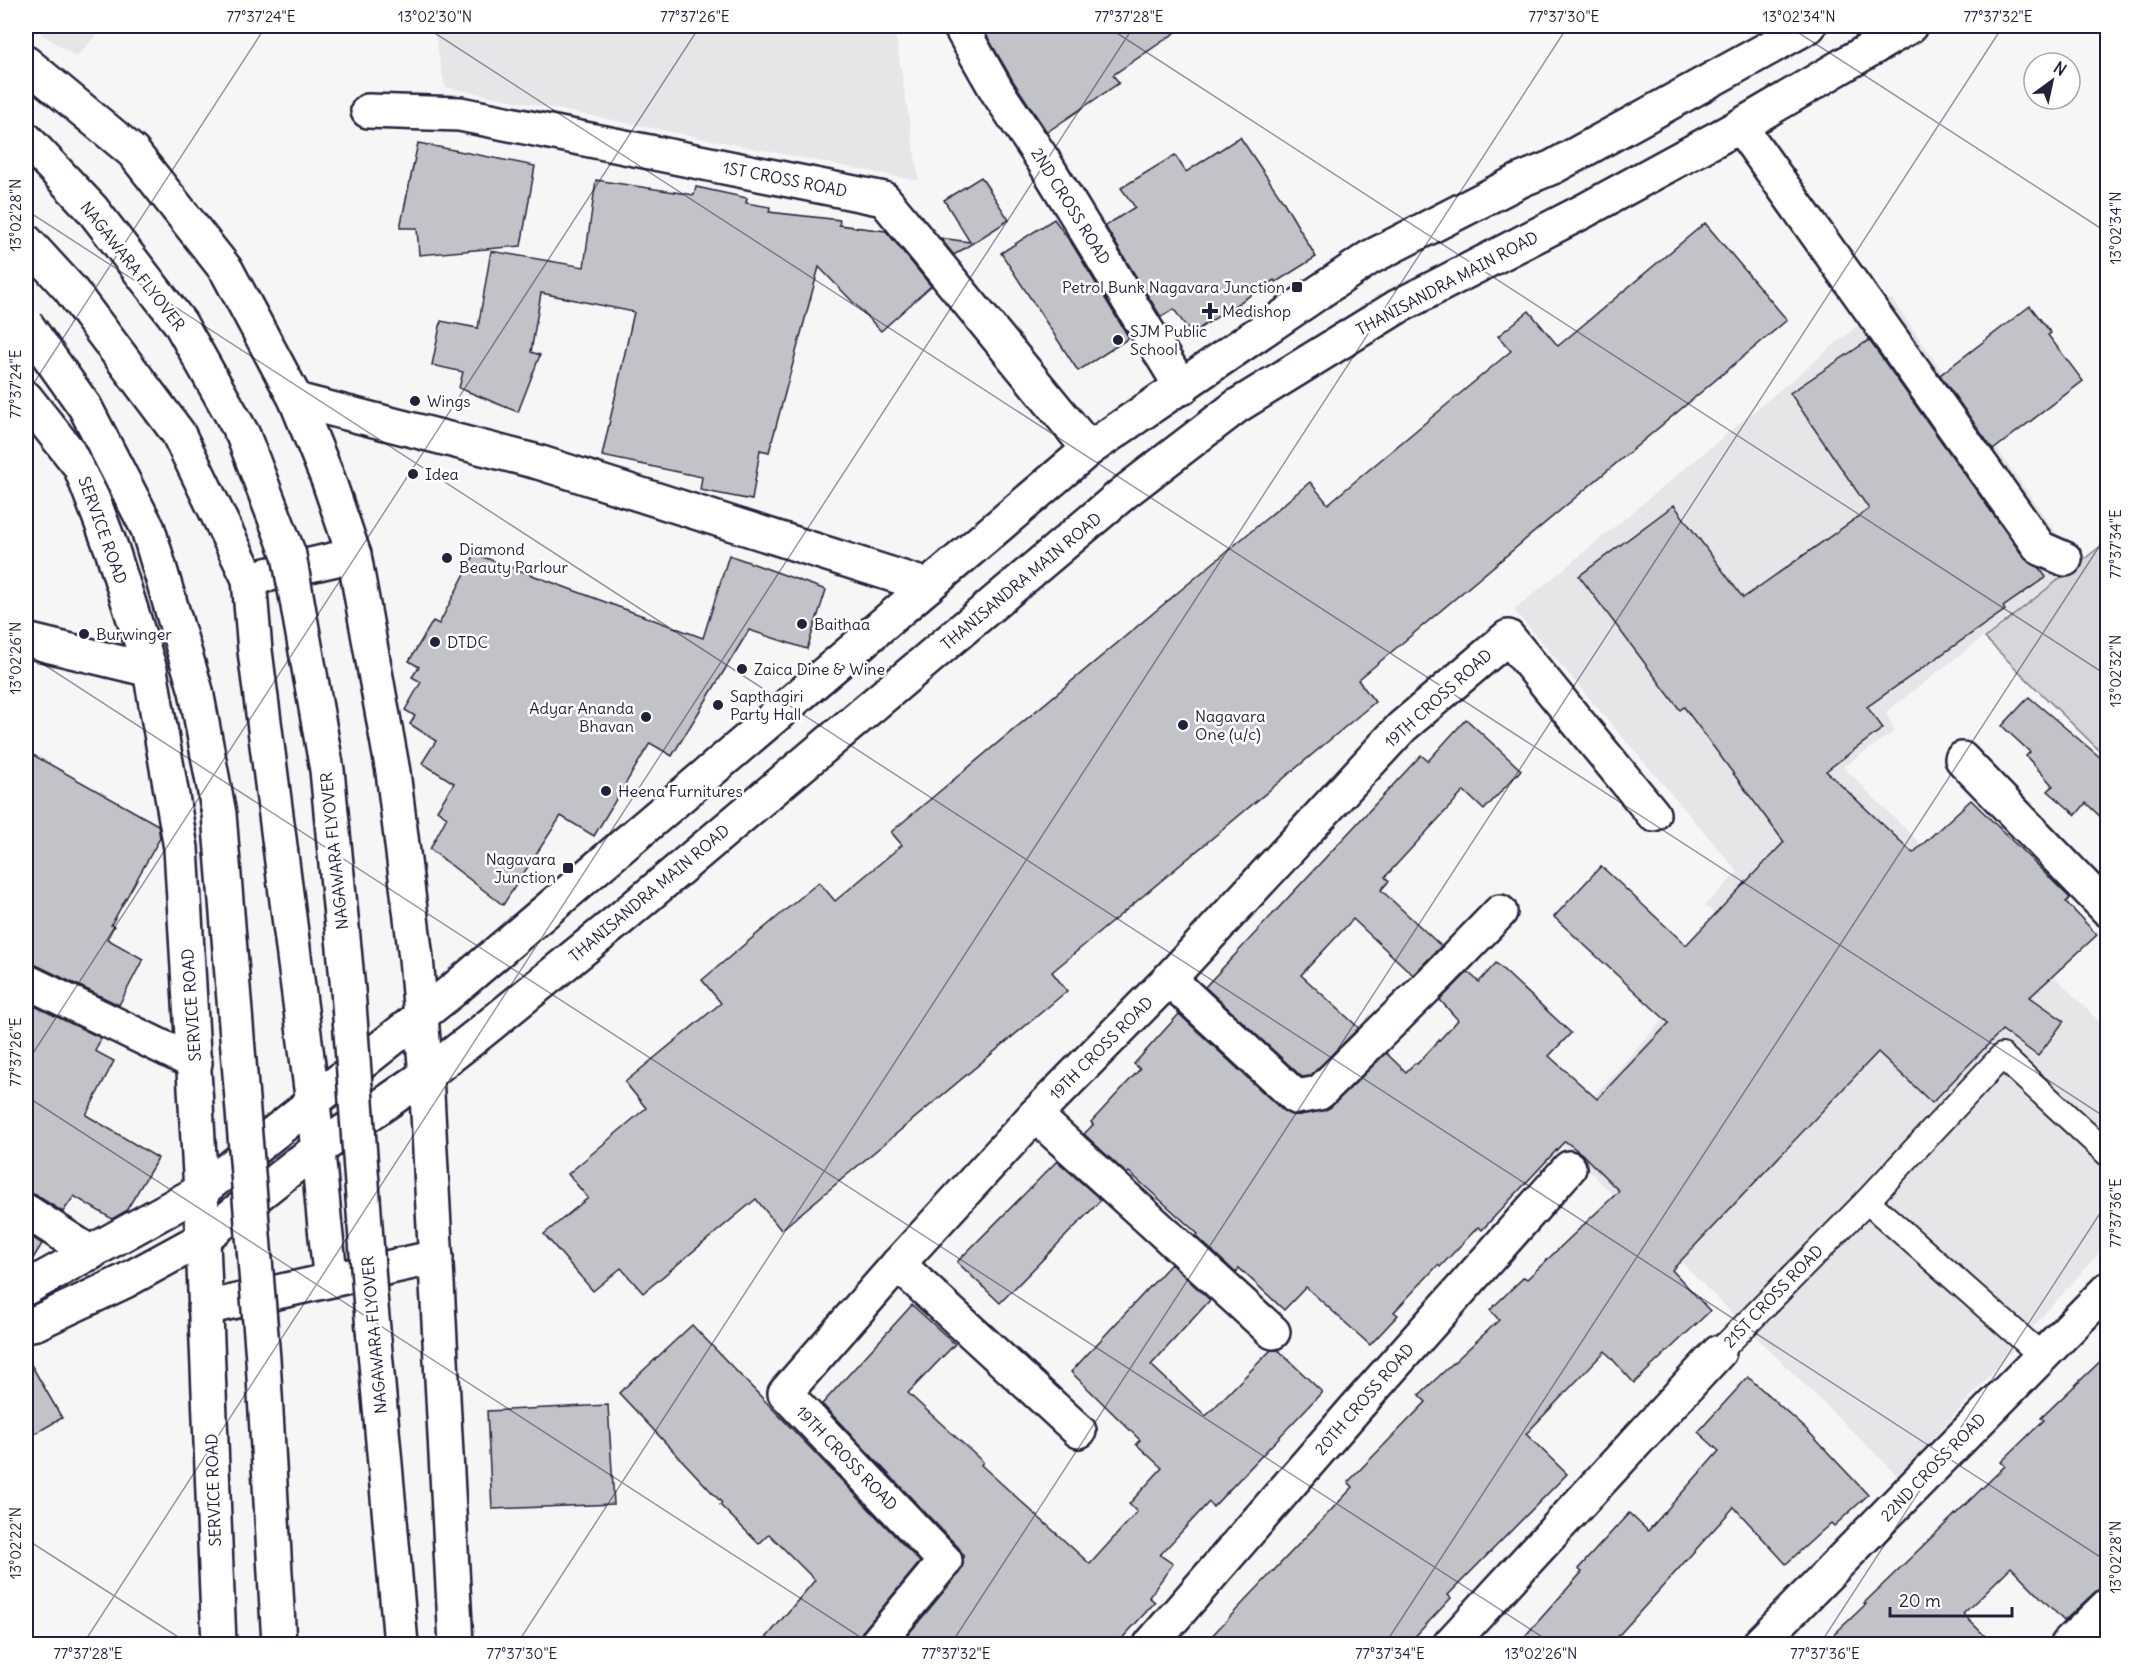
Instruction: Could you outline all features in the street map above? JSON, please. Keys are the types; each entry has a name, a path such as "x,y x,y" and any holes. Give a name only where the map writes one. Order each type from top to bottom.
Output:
{"main road":[{"name":"2ND CROSS ROAD","path":"960,26 997,91 1043,160 1182,388"},
{"path":"26,1288 201,1191 313,1104 1089,449 1182,388 1369,258 1521,180 1553,167 1809,26"},
{"name":"THANISANDRA MAIN ROAD","path":"26,1325 36,1323 124,1281 202,1239 318,1150 426,1075 619,920 1125,492 1237,406 1397,306 1582,212 1740,126 1910,26"},
{"path":"26,63 133,152 227,271 296,400 328,479 354,555 393,772 421,1015 456,1644"},
{"name":"1ST CROSS ROAD","path":"368,111 460,114 884,199 1089,449"},
{"path":"1740,126 2040,548 2065,560"},
{"name":"NAGAWARA FLYOVER","path":"26,139 92,209 180,323 243,435 289,555 327,770 348,990 370,1295 401,1644"},
{"path":"26,241 70,289 178,433 249,579 255,651 313,1104 323,1222 331,1280"},
{"path":"26,324 85,406 148,529 196,691 219,814 263,1359 279,1644"},
{"name":"SERVICE ROAD","path":"26,399 80,466 112,550 150,670 181,848 195,1063 219,1644"},
{"path":"296,400 538,462 928,586"},
{"path":"249,579 354,555"},
{"name":"19TH CROSS ROAD","path":"876,1644 945,1562 785,1393 898,1264 1035,1115 1168,979 1402,726 1509,636 1653,814"},
{"path":"26,640 150,670"},
{"path":"1962,759 2108,909"},
{"path":"1168,979 1296,1097 1319,1092 1500,912"},
{"path":"26,981 195,1063"},
{"path":"1035,1115 1273,1332"},
{"name":"20TH CROSS ROAD","path":"1162,1640 1354,1410 1569,1168"},
{"path":"26,1211 91,1253"},
{"path":"205,1308 436,1257"},
{"path":"898,1264 1079,1431"},
{"name":"22ND CROSS ROAD","path":"1760,1644 2108,1289"},
{"name":"21ST CROSS ROAD","path":"1450,1644 1719,1352"},
{"path":"2068,1644 2108,1605"}],"lane":[{"name":"21ST CROSS ROAD","path":"1719,1352 1867,1201 2002,1056 2108,1154"},
{"path":"1867,1201 2042,1356"}],"shaded area":[{"path":"30,26 105,26 76,57"},
{"path":"433,26 894,26 919,181 445,87"},
{"path":"1891,298 2078,564 1886,712 1895,731 1843,767 2107,1029 2107,1244 1899,1477 1556,1138 1738,937 1705,905 1738,872 1514,610"},
{"path":"2107,541 2107,758 1985,638"}],"building":[{"path":"981,26 1185,26 1113,75 1119,83 1047,132 1013,81"},
{"path":"1240,137 1283,201 1316,257 1276,282 1274,280 1191,334 1174,309 1161,317 1105,226 1135,207 1121,188 1175,155 1186,172"},
{"path":"418,143 535,166 521,246 419,255 417,228 400,228"},
{"path":"981,177 1009,220 954,255 940,238 970,242 944,200"},
{"path":"596,180 694,195 696,187 747,198 746,203 770,207 769,212 840,220 839,225 886,231 931,286 881,331 819,267 769,452 760,450 752,500 700,490 702,477 602,456 634,312 541,293 531,352 540,355 518,412 459,388 463,372 432,365 441,321 478,328 491,251 584,267"},
{"path":"1054,219 1074,247 1129,338 1078,371 1001,253"},
{"name":"Nagavara One (u/c)","path":"1705,223 1787,320 1358,680 1375,702 1052,972 1067,991 781,1230 756,1199 643,1293 621,1268 593,1291 544,1234 588,1198 568,1174 646,1108 625,1082 721,1003 702,980 819,882 835,901 902,845 891,832 1310,482 1328,504 1511,351 1498,336 1529,311 1558,346"},
{"path":"2030,306 2051,333 2048,335 2083,381 1993,450 1940,375"},
{"path":"1869,340 2025,559 2039,568 2046,577 2003,607 2005,610 1867,707 1883,728 1826,771 1913,853 1971,800 2070,898 2066,902 2097,935 2030,997 2064,1021 2038,1056 2002,1030 1932,1103 1878,1052 1672,1270 1710,1311 1634,1383 1605,1351 1526,1434 1567,1474 1448,1595 1451,1598 1408,1644 1204,1644 1353,1487 1348,1482 1426,1402 1419,1395 1499,1320 1490,1310 1524,1277 1527,1279 1619,1191 1582,1154 1565,1141 1482,1230 1478,1227 1440,1267 1438,1265 1394,1312 1398,1315 1370,1345 1306,1287 1284,1310 1239,1268 1236,1273 1196,1236 1198,1234 1084,1134 1093,1125 1091,1122 1140,1069 1134,1064 1179,1014 1283,1111 1291,1115 1299,1115 1322,1111 1332,1106 1386,1053 1406,1072 1415,1063 1417,1064 1458,1020 1440,1000 1468,972 1479,982 1496,963 1571,1033 1549,1056 1597,1099 1669,1023 1554,917 1601,866 1686,945 1784,842 1684,707 1680,710 1579,576 1674,505 1743,598 1869,509 1790,393"},
{"path":"475,554 703,638 729,555 826,590 807,649 749,630 672,756 650,743 594,836 561,816 503,905 430,849 447,817 437,810 454,783 422,763 436,741 410,724 415,716 405,710 421,682 412,677 419,667 409,661 433,621 439,624"},
{"path":"2029,697 2108,764 2108,824 2086,803 2076,815 2048,791 2053,786 2026,756 2030,752 2002,726"},
{"path":"1466,719 1521,770 1484,810 1464,791 1385,877 1389,881 1381,890 1441,946 1413,975 1353,919 1301,975 1359,1028 1310,1076 1302,1077 1205,987 1421,755 1428,761"},
{"path":"26,751 158,825 160,838 111,925 114,926 107,939 143,959 119,1005 26,962"},
{"path":"26,1002 101,1038 95,1051 114,1061 86,1115 158,1158 126,1211 112,1219 74,1196 63,1212 36,1195 26,1192"},
{"path":"1057,1161 1101,1200 1000,1303 957,1262"},
{"path":"26,1233 42,1244 26,1267"},
{"path":"1171,1264 1210,1300 1151,1365 1206,1416 1271,1350 1278,1350 1322,1392 1213,1507 1209,1502 1160,1555 1173,1564 1149,1597 1155,1602 1117,1644 900,1644 959,1573 963,1564 963,1555 959,1548 822,1404 912,1305 955,1344 908,1393 983,1462 981,1465 1090,1564 1137,1512 1129,1504 1162,1468 1136,1444 1140,1440 1071,1372"},
{"path":"692,1325 920,1562 862,1632 858,1644 761,1644 815,1580 769,1534 759,1544 720,1505 722,1503 619,1393"},
{"path":"2108,1354 2108,1587 2095,1592 2064,1621 2011,1567 1963,1614 1993,1644 1824,1644 2005,1466 2001,1462 2044,1420 2041,1418"},
{"path":"26,1356 62,1418 26,1439"},
{"path":"1748,1377 1805,1428 1868,1495 1834,1526 1831,1523 1786,1564 1734,1507 1611,1644 1518,1644 1582,1572 1578,1569 1629,1513 1648,1531 1719,1451 1698,1432"},
{"path":"608,1405 614,1504 492,1509 487,1411"}],"place":[{"name":"Petrol Bunk Nagavara Junction","path":"1297,287"},
{"name":"Medishop","path":"1210,311"},
{"name":"SJM Public School","path":"1118,340"},
{"name":"Wings","path":"415,401"},
{"name":"Idea","path":"413,474"},
{"name":"Diamond Beauty Parlour","path":"447,558"},
{"name":"Baithaa","path":"802,624"},
{"name":"Burwinger","path":"84,634"},
{"name":"DTDC","path":"435,642"},
{"name":"Zaica Dine & Wine","path":"742,669"},
{"name":"Sapthagiri Party Hall","path":"718,705"},
{"name":"Adyar Ananda Bhavan","path":"646,717"},
{"name":"Nagavara One (u/c)","path":"1183,725"},
{"name":"Heena Furnitures","path":"606,791"},
{"name":"Nagavara Junction","path":"568,868"}]}
